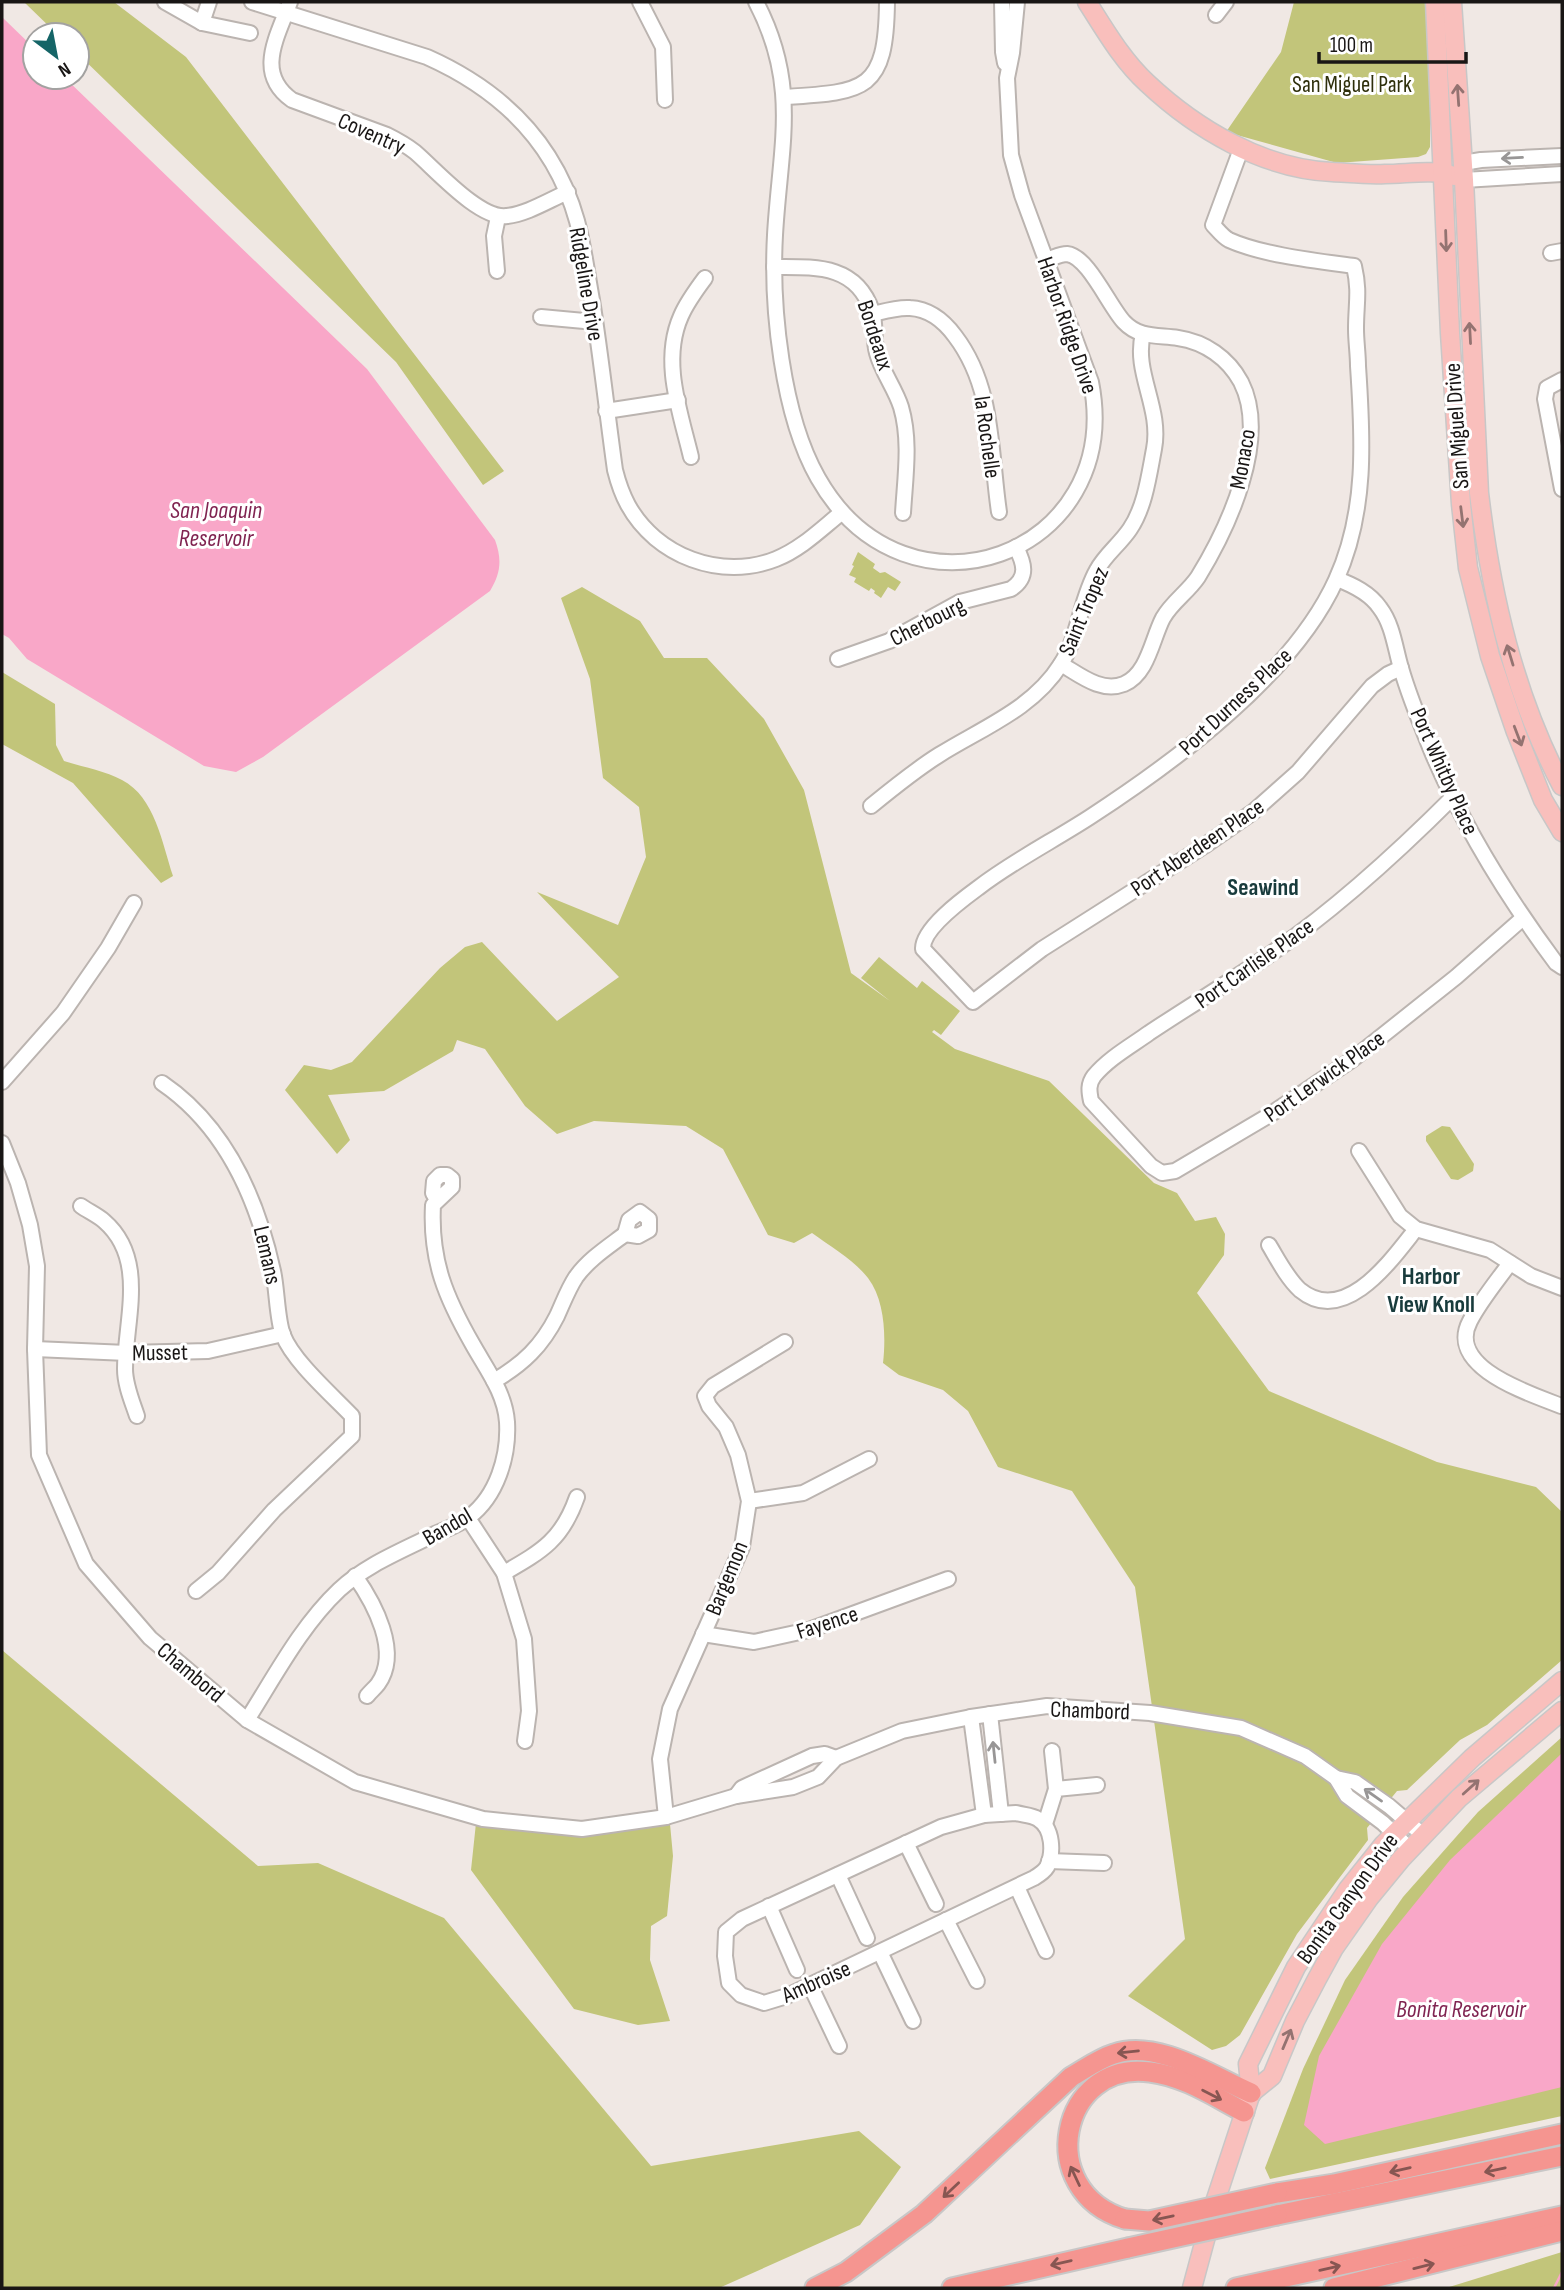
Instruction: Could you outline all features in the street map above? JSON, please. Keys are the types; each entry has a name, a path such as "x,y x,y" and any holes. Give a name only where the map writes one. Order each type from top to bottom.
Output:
{"highway":[{"path":"815,2288 846,2273 924,2214 1071,2077 1097,2061 1116,2053 1142,2050 1167,2055 1251,2093"},
{"path":"1244,2112 1180,2080 1150,2072 1133,2072 1111,2077 1093,2089 1078,2105 1069,2128 1067,2154 1074,2178 1087,2197 1107,2212 1125,2219 1149,2221 1292,2190 1346,2182 1562,2134"},
{"path":"952,2288 1277,2215 1562,2156"},
{"path":"1236,2288 1562,2216"},
{"path":"1334,2288 1562,2231"}],"main road":[{"path":"1087,2 1116,47 1146,82 1186,116 1241,149 1284,164 1325,172 1464,172"},
{"name":"San Miguel Drive","path":"1435,2 1461,504 1468,568 1490,656 1516,732 1543,800 1562,832"},
{"name":"San Miguel Drive","path":"1452,2 1485,544 1499,616 1521,690 1562,786"},
{"name":"Bonita Canyon Drive","path":"1192,2288 1216,2199 1251,2093 1248,2064 1296,1967 1348,1889 1399,1827 1472,1758 1562,1681"},
{"name":"Bonita Canyon Drive","path":"1251,2093 1272,2076 1295,2021 1334,1948 1369,1898 1423,1835 1478,1781 1562,1711"}],"street":[{"path":"165,2 202,23 250,33"},
{"path":"202,23 209,2"},
{"name":"Ridgeline Drive","path":"252,2 288,7 427,57 461,73 482,86 520,119 536,138 568,192 582,240 615,470 628,505 651,535 682,556 725,567 744,567 774,560 807,542 841,513"},
{"path":"640,2 663,47 665,100"},
{"name":"Harbor Ridge Drive","path":"756,2 774,41 785,97 774,267 779,339 797,427 816,476 841,513 881,545 902,554 939,562 969,561 992,556 1033,537 1062,510 1082,479 1093,443 1095,412 1091,382 1022,195 1011,155 1002,2"},
{"path":"785,97 842,93 863,83 878,66 883,55 887,2"},
{"name":"Harbor Ridge Drive","path":"1007,71 1012,53 1017,2"},
{"path":"1216,15 1226,2"},
{"name":"Coventry","path":"288,7 272,53 271,64 274,81 285,95 298,103 401,142 455,190 490,214 498,216"},
{"name":"Port Durness Place","path":"973,1002 923,949 924,940 933,927 997,873 1130,790 1210,729 1261,682 1297,643 1337,579 1345,556 1358,504 1362,462 1356,330 1359,289 1354,266 1290,256 1227,239 1213,225 1241,149"},
{"path":"1464,172 1481,160 1562,156"},
{"path":"1464,172 1562,174"},
{"path":"497,271 494,236 498,216 513,215 568,192"},
{"path":"1046,260 1067,254 1079,259 1120,318 1143,334"},
{"name":"Bordeaux","path":"774,267 819,267 838,272 859,288 866,298 873,314 877,355 898,396 905,424 907,453 903,513"},
{"path":"691,457 672,369 675,334 688,302 705,278"},
{"name":"la Rochelle","path":"873,314 899,308 921,310 941,320 961,344 983,391 999,512"},
{"path":"541,317 595,322"},
{"name":"Monaco","path":"1061,664 1103,687 1121,686 1137,676 1166,614 1198,577 1221,533 1243,478 1250,441 1249,404 1240,380 1223,359 1201,345 1176,338 1143,334"},
{"name":"Saint Tropez","path":"871,806 932,759 1018,709 1035,696 1061,664 1097,569 1130,529 1142,504 1154,449 1156,424 1140,355 1143,334"},
{"path":"1562,380 1550,385 1545,392 1562,489"},
{"path":"606,411 678,400"},
{"name":"Cherbourg","path":"838,659 889,641 960,602 1011,589 1017,585 1024,573 1023,561 1016,547"},
{"name":"Port Whitby Place","path":"1337,579 1364,592 1381,609 1390,627 1401,668 1432,751 1453,797 1523,918 1556,963 1562,967"},
{"name":"Port Aberdeen Place","path":"973,1002 1042,949 1253,812 1298,772 1372,686 1401,668"},
{"name":"Port Carlisle Place","path":"1116,1129 1095,1107 1089,1090 1092,1079 1103,1067 1267,957 1323,915 1366,880 1453,797"},
{"path":"2,1082 63,1013 108,948 134,903"},
{"name":"Port Lerwick Place","path":"1116,1129 1151,1166 1162,1173 1175,1171 1268,1116 1353,1059 1456,977 1523,918"},
{"name":"Lemans","path":"162,1083 182,1096 208,1124 226,1150 248,1189 265,1232 283,1334 304,1366 352,1416 352,1436 274,1510 218,1573 196,1591"},
{"name":"Chambord","path":"2,1143 18,1183 37,1266 35,1349 39,1455 86,1564 150,1638 247,1720 355,1782 483,1819 583,1829 666,1817 736,1796 790,1787 818,1777 831,1756"},
{"path":"1359,1151 1401,1216 1416,1229 1490,1250 1539,1280 1562,1288"},
{"name":"Bandol","path":"247,1720 317,1614 355,1576 384,1558 468,1518 492,1488 501,1470 506,1451 506,1416 502,1398 459,1319 434,1255 433,1205 437,1200"},
{"path":"81,1206 103,1220 116,1234 127,1259 132,1279 125,1371 137,1416"},
{"path":"1269,1245 1299,1289 1317,1299 1340,1299 1370,1281 1416,1229"},
{"path":"494,1381 534,1352 547,1335 570,1287 581,1271 625,1234"},
{"path":"1510,1263 1470,1321 1466,1335 1468,1345 1479,1364 1496,1378 1561,1406"},
{"name":"Musset","path":"35,1349 127,1353 208,1351 283,1334"},
{"name":"Bargemon","path":"666,1817 660,1759 670,1709 741,1546 749,1502 738,1455 726,1427 709,1406 705,1396 713,1386 785,1342"},
{"path":"749,1502 803,1493 869,1459"},
{"path":"504,1573 558,1536 577,1497"},
{"path":"468,1518 504,1573 524,1639 529,1711 525,1741"},
{"path":"355,1576 368,1594 379,1617 385,1640 385,1663 380,1682 367,1696"},
{"name":"Fayence","path":"703,1634 754,1642 809,1630 948,1579"},
{"name":"Chambord","path":"736,1796 743,1788 812,1756 831,1756 902,1731 971,1717 1047,1706 1150,1713 1241,1728 1305,1756 1336,1778 1355,1782 1390,1806 1410,1849"},
{"path":"990,1714 1000,1814"},
{"path":"971,1717 984,1815"},
{"path":"1052,1751 1056,1789 1045,1824 1050,1838 1049,1861 1104,1863"},
{"path":"782,1769 790,1787"},
{"path":"1056,1789 1097,1784"},
{"name":"Ambroise","path":"1045,1824 1036,1817 1016,1813 984,1815 941,1827 742,1919 726,1931 724,1956 729,1983 741,1995 764,2003 788,1996 1017,1887 1045,1870 1049,1861"},
{"name":"Chambord","path":"1399,1827 1423,1835"},
{"path":"906,1843 936,1904"},
{"path":"838,1875 867,1938"},
{"path":"1017,1887 1046,1951"},
{"path":"769,1906 797,1970"},
{"path":"947,1920 977,1981"},
{"path":"880,1952 913,2021"},
{"path":"810,1985 839,2046"}],"green space":[{"path":"24,2 114,2 186,57 504,471 483,485 396,362 91,67 91,21 44,21"},
{"name":"San Miguel Park","path":"1294,2 1430,2 1430,147 1426,154 1418,157 1337,163 1226,132 1281,52"},
{"path":"858,552 875,564 873,568 880,573 885,572 901,582 895,591 888,587 881,598 871,588 869,591 854,582 856,578 849,575"},
{"path":"582,587 640,621 664,658 707,658 764,719 804,790 851,973 890,1001 861,978 879,957 917,988 922,981 960,1011 941,1035 934,1030 932,1032 955,1049 1049,1081 1154,1183 1177,1193 1195,1221 1216,1217 1225,1234 1224,1255 1197,1293 1269,1391 1437,1462 1536,1487 1562,1512 1562,1660 1487,1725 1460,1740 1407,1790 1397,1791 1367,1828 1368,1840 1297,1934 1240,2035 1226,2046 1212,2050 1128,1996 1185,1939 1135,1587 1072,1491 998,1467 968,1411 943,1390 899,1375 883,1363 884,1330 881,1308 874,1287 862,1271 812,1233 794,1243 768,1235 723,1149 686,1126 594,1121 557,1134 525,1106 485,1049 457,1040 453,1051 384,1091 328,1095 350,1140 337,1154 285,1090 304,1065 331,1070 352,1062 440,968 465,947 482,942 557,1021 619,977 537,892 618,925 646,857 639,807 603,778 590,679 561,598"},
{"path":"2,672 55,704 56,745 64,761 122,780 142,798 156,822 173,876 161,883 73,783 2,744"},
{"path":"1442,1126 1450,1127 1474,1164 1473,1171 1458,1180 1451,1179 1426,1141 1426,1136"},
{"path":"2,1650 258,1866 318,1863 444,1918 651,2166 859,2131 901,2167 860,2225 719,2288 2,2288"},
{"name":"Bonita Reservoir","path":"1562,1737 1562,2116 1270,2179 1265,2168 1303,2069 1345,1980 1403,1897 1478,1812"},
{"path":"476,1823 570,1834 670,1824 673,1856 667,1916 651,1926 650,1960 670,2021 638,2025 574,2009 471,1870"},
{"path":"1562,2252 1562,2288 1446,2288"}],"water":[{"name":"San Joaquin Reservoir","path":"2,17 21,35 21,91 79,91 367,369 495,540 499,560 498,572 490,591 263,757 236,772 204,766 27,659 9,638 2,634"},
{"name":"Bonita Reservoir","path":"1562,1753 1562,2087 1325,2144 1304,2125 1319,2056 1382,1944 1450,1860"}],"waterway":[{"path":"1554,2288 1562,2272"}],"district":[{"name":"Seawind","path":"1263,887"},
{"name":"Harbor View Knoll","path":"1431,1290"}]}
